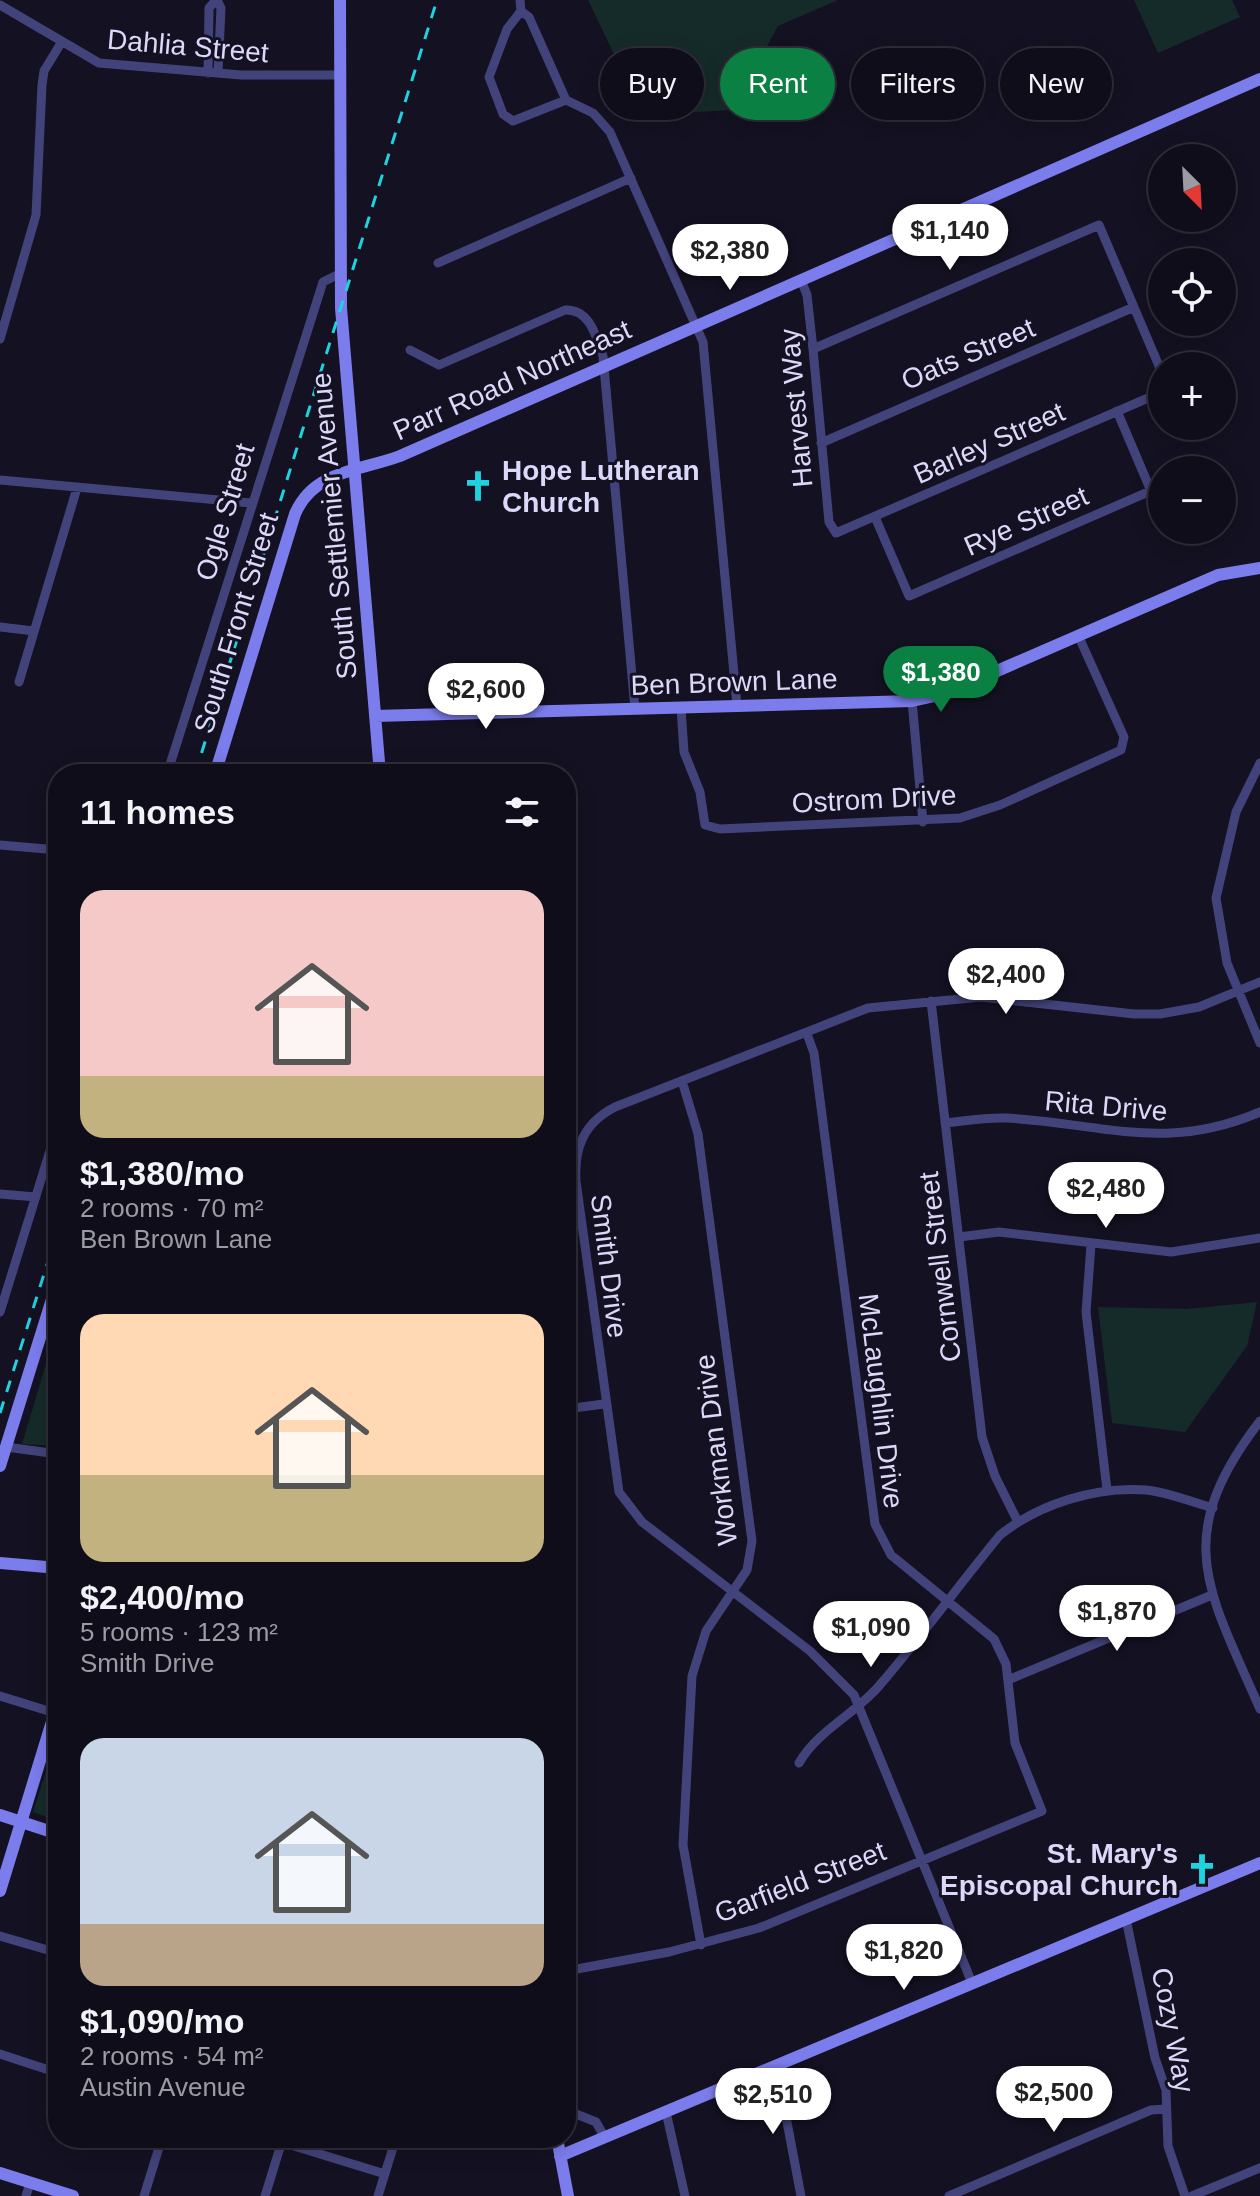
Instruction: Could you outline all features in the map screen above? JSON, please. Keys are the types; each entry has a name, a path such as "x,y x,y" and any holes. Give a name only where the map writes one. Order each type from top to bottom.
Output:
{"main road":[{"name":"South Settlemier Avenue","path":"340,0 339,274 379,764"},
{"name":"Parr Road Northeast","path":"353,470 400,456 1260,79"},
{"name":"South Front Street","path":"218,764 299,504 320,482 353,470"},
{"name":"Ben Brown Lane","path":"375,716 912,701 944,694 1230,570 1260,568"},
{"path":"0,1466 48,1312"},
{"path":"0,1563 48,1567"},
{"path":"0,1891 48,1734"},
{"path":"0,1815 48,1831"},
{"path":"560,2156 1260,1863"},
{"path":"559,2148 568,2196"},
{"path":"0,2173 73,2196"}],"street":[{"path":"213,73 216,4"},
{"name":"Dahlia Street","path":"0,5 99,63 213,73 339,75"},
{"path":"566,100 513,121 503,114 489,77 507,29 521,5 566,100 593,113 606,125 704,346 737,706"},
{"path":"0,339 5,308 39,197 44,71 61,43"},
{"path":"438,263 631,178"},
{"path":"813,349 1099,225 1153,352"},
{"name":"Ogle Street","path":"170,764 323,282 339,274"},
{"name":"Harvest Way","path":"801,280 807,295 832,531"},
{"name":"Oats Street","path":"821,443 1134,307"},
{"path":"410,350 439,365 572,310 586,318 603,354 635,709"},
{"name":"Barley Street","path":"832,531 841,532 1148,398"},
{"path":"1117,411 1148,484"},
{"path":"0,480 251,503"},
{"path":"19,682 77,488"},
{"name":"Rye Street","path":"875,517 909,596 1148,492"},
{"path":"0,627 34,631"},
{"name":"Ostrom Drive","path":"681,708 684,752 700,792 705,825 720,829 960,818 1116,755 1124,744 1078,635"},
{"path":"912,701 923,822"},
{"path":"1260,763 1236,812 1216,898 1219,932 1238,991 1260,1043"},
{"path":"0,845 48,849"},
{"name":"Smith Drive","path":"972,1983 849,1689 829,1668 642,1522 623,1499 614,1479 604,1404 576,1181 577,1150 585,1131 606,1111 868,1008 981,997 1134,1014 1160,1014 1186,1011 1260,982"},
{"name":"Cornwell Street","path":"931,1001 982,1437 995,1476 1018,1522"},
{"name":"McLaughlin Drive","path":"807,1034 816,1069 875,1524 891,1555 994,1639 1006,1664 1013,1737 1042,1811"},
{"name":"Workman Drive","path":"682,1081 698,1134 752,1541 747,1570 706,1631 692,1676 683,1845 701,1945"},
{"name":"Rita Drive","path":"945,1123 1007,1118 1139,1135 1172,1135 1234,1123 1260,1112"},
{"path":"0,1312 48,1158"},
{"path":"0,1194 36,1197"},
{"path":"959,1237 999,1232 1171,1252 1260,1238"},
{"path":"1091,1245 1086,1312 1107,1490"},
{"path":"576,1408 604,1404"},
{"path":"1260,1421 1238,1450 1213,1508 1203,1546 1212,1595 1260,1709"},
{"path":"6,1447 48,1453"},
{"path":"799,1763 810,1746 859,1707 1000,1535 1018,1522 1058,1503 1107,1490 1149,1490 1213,1508"},
{"path":"1008,1680 1212,1595"},
{"path":"0,1696 48,1705"},
{"name":"Garfield Street","path":"576,1969 701,1945 789,1917 1042,1811"},
{"name":"Cozy Way","path":"1126,1919 1155,2058 1166,2090 1168,2146 1185,2196"},
{"path":"0,1936 48,1950"},
{"path":"0,2054 48,2070"},
{"path":"773,2067 780,2085 801,2196"},
{"path":"949,2196 1151,2110 1166,2109"},
{"path":"666,2112 685,2196"},
{"path":"576,2114 596,2122 605,2138"},
{"path":"144,2196 159,2148"},
{"path":"265,2196 280,2148"},
{"path":"306,2148 385,2174"},
{"path":"378,2196 393,2148"},
{"path":"1192,2196 1260,2168"},
{"path":"26,2196 30,2183"}],"green space":[{"path":"588,0 838,0 778,26 766,48 720,48 720,111 704,112 704,48 611,48"},
{"path":"1134,0 1232,0 1240,17 1158,53"},
{"path":"1257,1302 1247,1346 1185,1432 1112,1423 1098,1307 1187,1309"},
{"path":"48,1357 48,1445 22,1444"},
{"path":"48,1765 48,1817 33,1812"}],"railway":[{"path":"198,764 437,0"},
{"path":"0,1413 48,1262"}],"place":[{"name":"Hope Lutheran Church","path":"478,486"},
{"name":"St. Mary's Episcopal Church","path":"1202,1869"}]}
